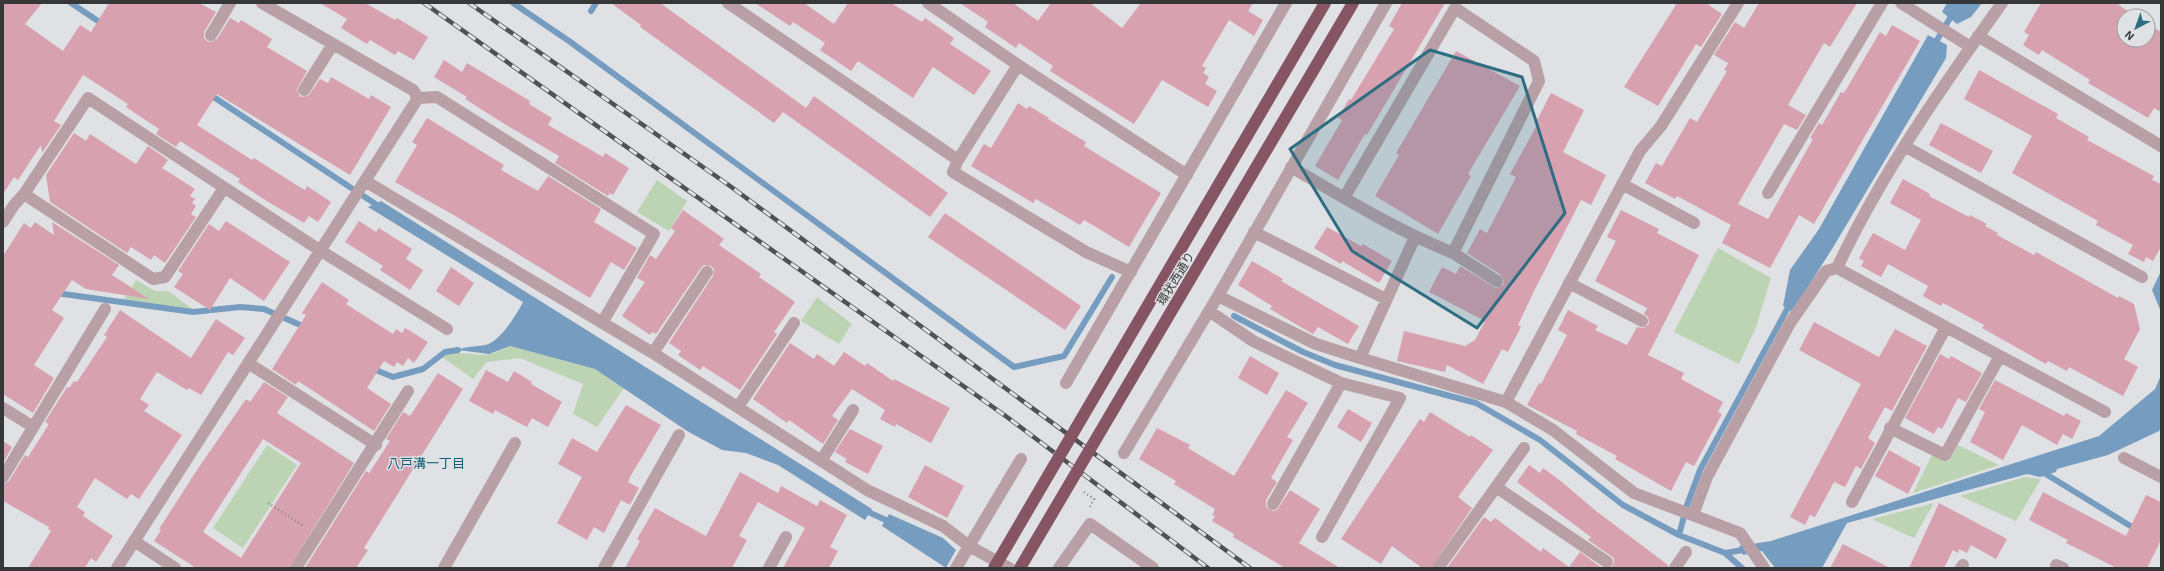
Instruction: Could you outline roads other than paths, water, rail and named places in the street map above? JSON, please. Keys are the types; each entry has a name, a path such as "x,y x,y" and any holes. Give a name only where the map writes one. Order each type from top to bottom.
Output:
{"highway":[{"name":"環状西通り","path":"994,568 1325,3"},
{"name":"環状西通り","path":"1020,568 1353,3"}],"street":[{"path":"211,35 230,3"},
{"path":"262,3 413,90 418,98"},
{"path":"728,3 958,160"},
{"path":"928,3 1018,65 1188,175"},
{"path":"1066,383 1188,175 1286,3"},
{"path":"1124,453 1218,296 1386,3"},
{"path":"1506,402 1640,151 1662,126 1738,3"},
{"path":"1768,193 1882,3"},
{"path":"1901,3 1969,46"},
{"path":"1837,268 1860,219 1969,46 2002,3"},
{"path":"1344,198 1455,8 1534,61 1539,81 1453,253"},
{"path":"1978,36 2161,146"},
{"path":"304,90 333,44"},
{"path":"1018,65 958,160 954,172 1086,252 1131,272"},
{"path":"418,98 436,97 654,234 602,323"},
{"path":"3,222 14,205 24,194 88,98 321,251 447,329"},
{"path":"117,568 418,98"},
{"path":"1906,146 2142,277"},
{"path":"1291,167 1415,237 1453,253 1497,281"},
{"path":"365,181 653,353 867,490 943,526 969,546 1010,568"},
{"path":"1622,184 1694,223"},
{"path":"24,194 154,279 165,277 224,188"},
{"path":"1254,232 1386,299"},
{"path":"1360,358 1415,237"},
{"path":"1693,515 1706,477 1790,323 1826,271 1837,268 2105,412"},
{"path":"653,353 707,272"},
{"path":"1570,282 1642,321"},
{"path":"1218,296 1316,344 1506,402 1553,430 1634,493 1740,532 1764,568"},
{"path":"3,477 32,426 105,309"},
{"path":"1209,311 1253,341 1341,383 1400,398 1322,537"},
{"path":"738,407 794,323"},
{"path":"1852,502 1890,428 1946,327"},
{"path":"1890,428 1945,455 2000,356"},
{"path":"248,363 376,445"},
{"path":"1273,504 1341,383"},
{"path":"296,568 376,445 408,391"},
{"path":"3,408 32,426"},
{"path":"821,460 853,410"},
{"path":"604,568 679,435"},
{"path":"444,568 515,443"},
{"path":"1438,568 1524,448"},
{"path":"2124,458 2161,477"},
{"path":"956,568 1021,459"},
{"path":"1496,487 1608,562"},
{"path":"1059,568 1090,524 1153,568"},
{"path":"769,568 786,537"},
{"path":"134,541 175,568"},
{"path":"1675,568 1686,552"}],"water":[{"path":"1947,3 1982,3 1971,17 1957,24 1942,12"},
{"path":"1928,35 1947,45 1946,58 1832,249 1792,312 1783,306 1790,270 1819,229"},
{"path":"381,201 872,509 865,520 778,465 746,453 722,450 687,431 595,369 510,346 489,354 458,350 467,347 485,345 496,339 502,334 523,302 368,207"},
{"path":"2161,271 2161,312 2152,290"},
{"path":"2161,375 2161,428 2159,431 2108,455 2057,469 2056,472 2040,477 2027,474 1847,523 1822,568 1775,568 1762,551 1743,555 1739,546 1771,541 2099,436 2155,389"},
{"path":"889,514 943,538 956,550 946,568 882,526"}],"waterway":[{"path":"71,3 104,25"},
{"path":"513,3 569,41 1014,367 1064,356 1112,277"},
{"path":"591,11 596,3"},
{"path":"1934,45 1959,3"},
{"path":"209,94 380,207"},
{"path":"56,293 193,312 240,307 264,309 307,328"},
{"path":"1679,535 1687,505 1700,470 1791,302"},
{"path":"1234,316 1303,352 1335,365 1476,403 1540,440 1623,505 1679,535 1725,553 1742,568"},
{"path":"371,368 393,377 423,369 445,352 458,350"},
{"path":"2041,471 2137,530"},
{"path":"862,509 892,523"},
{"path":"1725,553 1749,549"}],"railway":[{"path":"424,3 1007,417 1208,568"},
{"path":"469,3 730,186 1250,568"}],"district":[{"name":"八戸溝一丁目","path":"426,463"}]}
